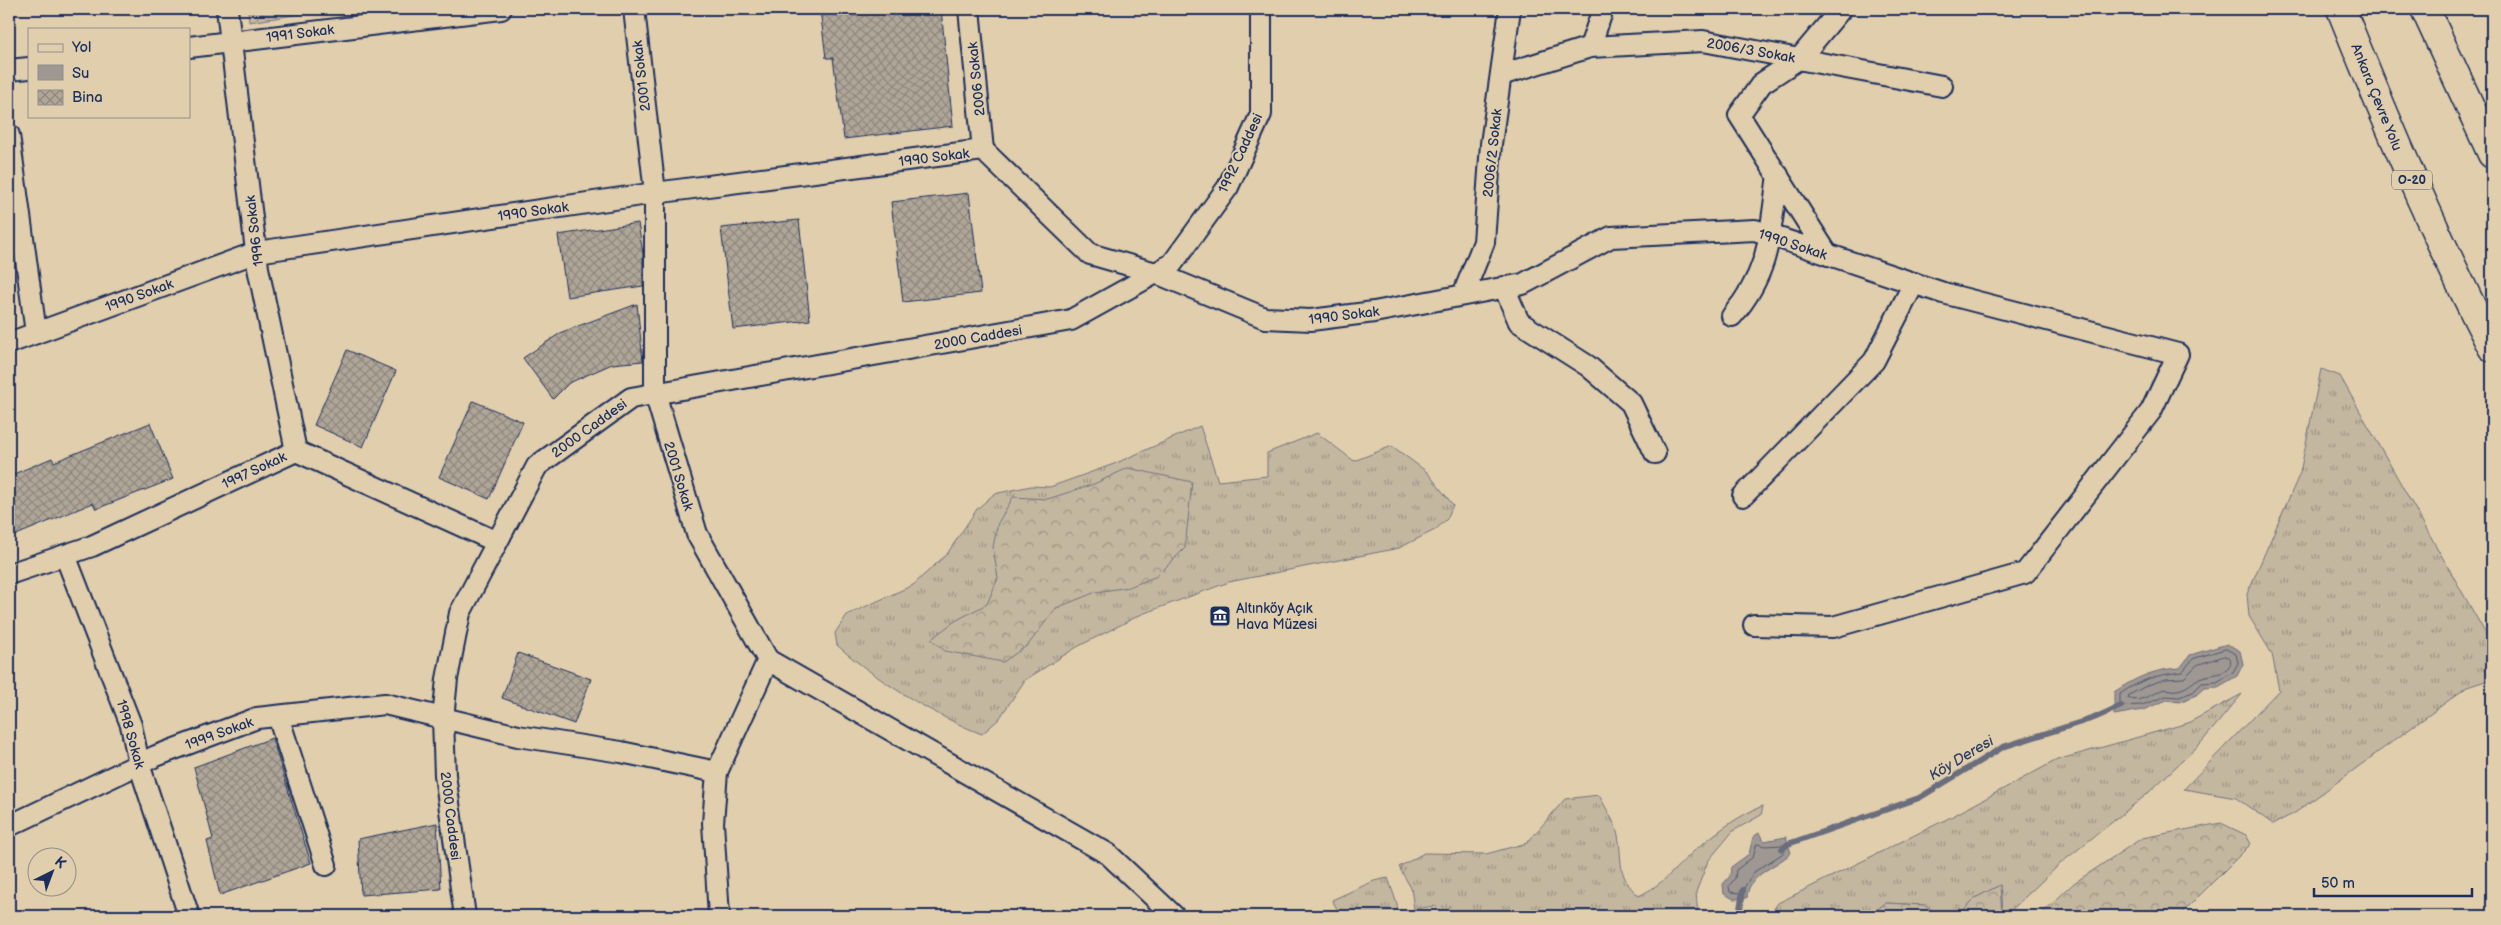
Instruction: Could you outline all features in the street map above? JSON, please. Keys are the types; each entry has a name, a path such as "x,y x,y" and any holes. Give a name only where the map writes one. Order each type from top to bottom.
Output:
{"highway":[{"name":"Ankara Çevre Yolu","path":"2341,9 2388,127 2462,289 2487,337 2492,371"},
{"path":"2425,9 2492,154"},
{"path":"2458,78 2492,125"}],"street":[{"name":"1996 Sokak","path":"227,9 233,42 257,252 296,451"},
{"name":"1991 Sokak","path":"190,47 424,13 501,9"},
{"name":"2001 Sokak","path":"634,9 655,193 655,394 696,534 768,660"},
{"name":"2006 Sokak","path":"969,9 983,150"},
{"name":"1992 Caddesi","path":"1156,273 1172,264 1228,187 1261,114 1260,9"},
{"name":"2006/2 Sokak","path":"1463,295 1484,242 1491,144 1510,9"},
{"path":"1590,47 1603,9"},
{"path":"1828,255 1739,115 1762,83 1800,58 1841,9"},
{"name":"2006/3 Sokak","path":"1501,75 1590,47 1703,41 1942,86"},
{"path":"9,70 28,68"},
{"path":"9,135 36,333"},
{"name":"1990 Sokak","path":"9,343 257,252 655,193 983,150 1090,254 1156,273 1265,318 1311,320 1374,312 1523,284 1611,238 1755,230 1943,293 2178,354 2151,411 2025,573 1833,627 1754,625"},
{"path":"1732,316 1748,297 1764,266 1778,175"},
{"name":"2000 Caddesi","path":"465,916 445,775 443,719 447,679 460,612 537,466 631,398 1071,320 1156,273"},
{"path":"1743,496 1874,361 1914,283"},
{"path":"1504,287 1519,322 1588,366 1632,403 1655,453"},
{"name":"1997 Sokak","path":"9,574 92,546 296,451 497,542"},
{"name":"1998 Sokak","path":"65,555 131,725 139,764 189,916"},
{"path":"719,916 713,823 717,772 768,660 1108,854 1174,916"},
{"name":"1999 Sokak","path":"9,826 139,764 257,718 385,704 518,736 621,752 717,772"},
{"path":"278,716 326,865"}],"green space":[{"path":"248,9 333,9 249,22"},
{"path":"2321,369 2340,376 2492,645 2492,679 2467,687 2295,813 2273,824 2236,798 2184,789 2279,690 2272,654 2249,616 2247,594 2300,473"},
{"path":"1200,426 1218,481 1267,476 1267,453 1317,433 1354,461 1392,446 1427,472 1453,505 1447,519 1435,530 1399,548 1229,582 1142,614 1077,647 1025,680 999,719 982,734 945,718 906,696 868,670 837,645 835,633 847,615 913,585 947,554 977,509 994,494 1031,486 1050,487 1114,464"},
{"path":"1128,468 1192,482 1185,548 1157,576 1129,587 1096,592 1056,608 1028,645 1003,662 945,651 931,639 955,621 987,604 998,578 993,547 998,523 1013,497 1048,499 1094,484"},
{"path":"2242,694 2200,744 2146,795 2061,863 2005,916 2002,916 2000,885 1975,898 1958,916 1941,916 1924,905 1886,903 1868,916 1769,916 1778,903 1949,818 2057,760 2188,723"},
{"path":"1599,795 1617,830 1624,875 1632,889 1639,896 1662,881 1717,832 1735,820 1763,806 1761,815 1733,831 1708,861 1696,892 1698,916 1445,916 1435,906 1414,909 1411,888 1399,867 1424,853 1486,854 1527,843 1565,799"},
{"path":"2221,823 2246,835 2251,844 2179,916 2039,916 2074,883 2142,838"},
{"path":"1388,878 1397,904 1398,916 1341,916 1332,900 1374,881"},
{"path":"2000,885 2002,916 1958,916 1975,898"},
{"path":"1886,903 1924,905 1941,916 1868,916"}],"water":[{"path":"2227,644 2240,651 2243,664 2237,676 2218,687 2204,688 2195,696 2179,702 2167,700 2143,710 2114,715 2114,692 2153,672 2180,668 2190,655"},
{"path":"1759,833 1764,841 1786,837 1791,853 1757,877 1752,883 1747,898 1734,899 1724,894 1723,884 1730,876 1731,867 1749,854 1753,837"}],"building":[{"path":"820,9 941,9 953,126 844,139 833,58 826,58"},
{"path":"969,193 981,293 903,302 891,202"},
{"path":"799,220 810,320 733,329 721,228"},
{"path":"638,223 643,254 643,286 567,297 558,235"},
{"path":"637,304 643,361 612,364 569,383 553,399 523,358 562,332"},
{"path":"347,350 396,371 363,447 314,425"},
{"path":"473,401 523,422 489,499 439,477"},
{"path":"150,423 173,479 96,509 93,503 9,538 9,476 52,458 54,462"},
{"path":"518,653 591,679 574,724 502,698"},
{"path":"272,738 311,863 220,895 207,841 213,839 194,767"},
{"path":"437,823 441,889 361,895 358,839"}],"waterway":[{"name":"Köy Deresi","path":"1782,849 1788,844 1919,798 2003,747 2094,718 2121,706"},
{"name":"Köy Deresi","path":"1739,916 1743,890"}],"place":[{"name":"Altınköy Açık Hava Müzesi","path":"1220,616"}]}
